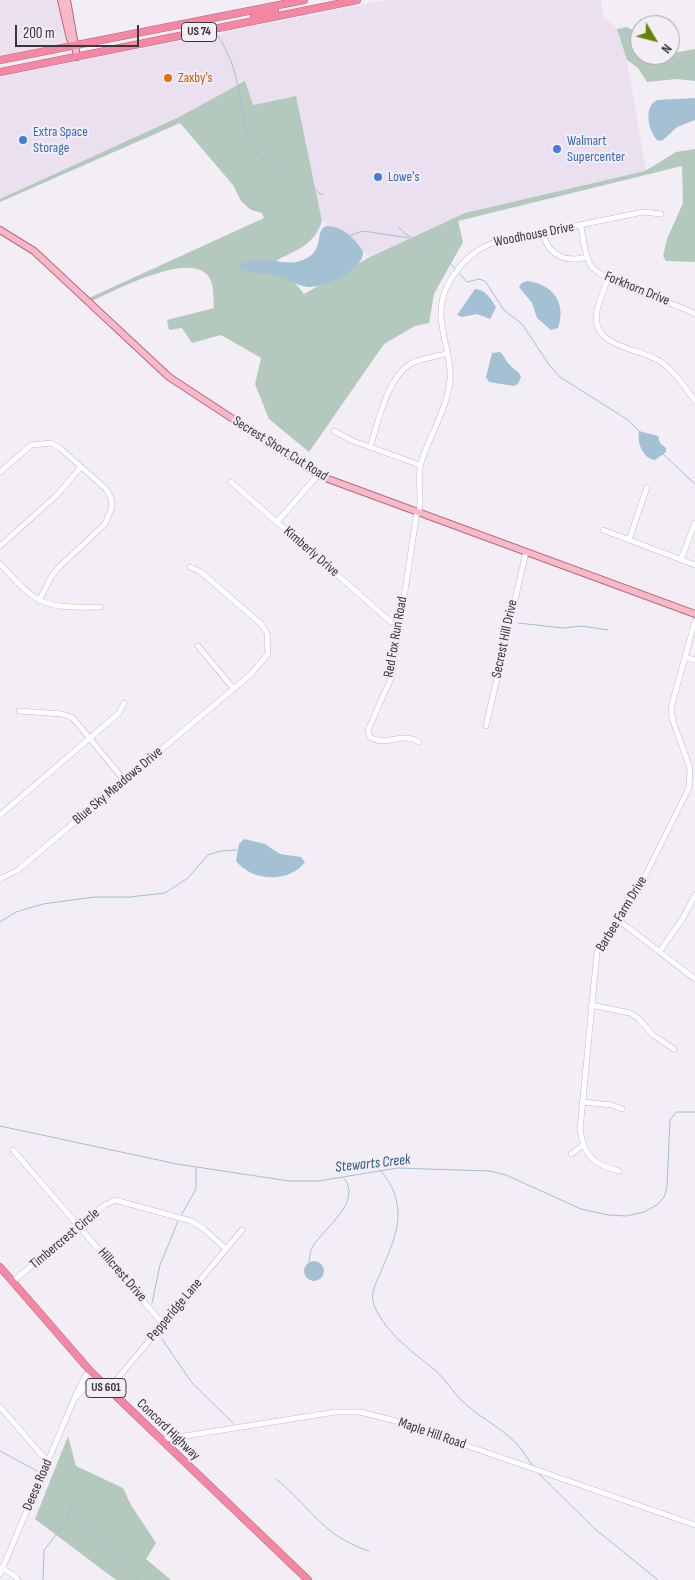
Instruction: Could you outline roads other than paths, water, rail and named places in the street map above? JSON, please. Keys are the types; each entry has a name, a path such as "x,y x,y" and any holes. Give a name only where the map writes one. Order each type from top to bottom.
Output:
{"highway":[{"name":"US 74","path":"0,60 304,0"},
{"name":"US 74","path":"0,72 357,0"},
{"path":"220,28 271,13 275,10 274,6"},
{"name":"Concord Highway","path":"0,1267 108,1390 308,1580"}],"main road":[{"path":"61,0 70,39 74,45"},
{"path":"67,0 77,57"},
{"name":"Secrest Short Cut Road","path":"0,230 34,251 168,377 318,475 695,614"}],"street":[{"name":"Woodhouse Drive","path":"418,512 422,498 420,465 434,431 450,381 441,307 451,282 468,257 486,244 643,212 661,214"},
{"path":"543,233 545,243 563,258 573,261 587,257 581,226"},
{"name":"Forkhorn Drive","path":"587,257 594,269 608,279 665,300 695,314"},
{"path":"608,279 597,311 598,328 601,333 609,340 656,359 667,366 695,401"},
{"path":"370,447 390,391 402,370 422,359 448,353"},
{"path":"334,431 370,447 420,465"},
{"path":"0,472 31,445 51,443 60,448 82,467 106,489 111,498 110,516 105,524 50,577 39,601"},
{"path":"0,546 57,495 82,467"},
{"path":"277,522 318,475"},
{"name":"Kimberly Drive","path":"231,482 391,622"},
{"path":"629,540 647,487"},
{"name":"Red Fox Run Road","path":"418,512 392,676 368,730 370,737 378,741 408,737 419,742"},
{"path":"681,559 693,534 695,523"},
{"path":"603,530 695,564"},
{"name":"Secrest Hill Drive","path":"486,726 526,552"},
{"path":"0,564 27,594 39,601 53,606 100,607"},
{"name":"Blue Sky Meadows Drive","path":"0,879 6,878 28,861 262,664 268,654 267,633 262,625 201,572 190,567"},
{"name":"Barbee Farm Drive","path":"582,1146 580,1122 597,952 646,874 684,798 693,767 672,716 671,708 695,621"},
{"path":"198,646 233,688"},
{"path":"685,657 695,660"},
{"path":"0,815 119,713 124,703"},
{"path":"19,711 62,714 73,718 124,780"},
{"path":"660,951 683,918 695,895"},
{"path":"617,920 695,978"},
{"path":"591,1005 630,1013 638,1018 653,1035 674,1049"},
{"path":"582,1102 612,1105 622,1109"},
{"path":"572,1154 582,1146 597,1162 619,1171"},
{"name":"Hillcrest Drive","path":"13,1150 163,1324"},
{"name":"Timbercrest Circle","path":"12,1282 112,1201 126,1202 191,1221 204,1229 226,1249"},
{"name":"Pepperidge Lane","path":"108,1390 242,1230"},
{"name":"Deese Road","path":"0,1574 86,1375 92,1373"},
{"path":"0,1407 48,1462"},
{"name":"Maple Hill Road","path":"160,1440 335,1412 360,1412 396,1421 695,1525"},
{"path":"1,1568 18,1580"}],"water":[{"path":"695,98 695,120 677,127 663,140 658,141 648,119 653,103 657,100"},
{"path":"326,226 343,230 363,251 358,265 333,281 315,287 308,287 279,276 246,271 238,266 250,260 296,262 306,259 316,249 320,233"},
{"path":"527,281 544,286 550,290 559,302 560,319 558,328 551,330 537,318 532,303 519,287"},
{"path":"475,289 485,293 496,307 490,319 477,314 462,317 457,315"},
{"path":"500,352 521,377 518,384 514,386 489,382 486,377 492,353"},
{"path":"639,431 658,436 660,443 666,448 666,452 655,460 650,459 641,449"},
{"path":"244,839 265,844 280,854 301,857 305,862 290,874 281,876 261,876 251,873 236,861 239,844"},
{"path":"310,1261 318,1261 324,1267 324,1275 318,1281 310,1281 304,1275 304,1267"}],"waterway":[{"path":"625,31 630,34"},
{"path":"218,36 234,70 244,121 255,149 266,161 308,183 323,195"},
{"path":"680,61 695,69"},
{"path":"399,228 451,263 456,270"},
{"path":"349,236 363,231 409,238"},
{"path":"460,274 467,282 479,279 485,281 504,310 522,324 550,366 560,377 628,420 639,431"},
{"path":"663,454 695,484"},
{"path":"518,623 563,628 582,626 608,630"},
{"path":"0,922 16,912 43,904 94,897 130,897 165,893 188,878 208,855 221,851 237,850"},
{"name":"Stewarts Creek","path":"0,1126 177,1164 289,1181 319,1181 397,1168 490,1171 506,1175 581,1209 608,1215 626,1216 644,1212 657,1205 664,1197 667,1187 670,1120 676,1112 695,1112"},
{"path":"182,1214 196,1189 196,1168"},
{"path":"380,1170 396,1197 398,1223 373,1294 374,1305 379,1315 393,1334 440,1374 461,1400 515,1442 533,1466"},
{"path":"309,1261 313,1246 340,1214 349,1196 349,1187 344,1178"},
{"path":"152,1303 160,1265 178,1221"},
{"path":"162,1339 192,1383 233,1423"},
{"path":"0,1451 37,1471"},
{"path":"539,1474 595,1529 658,1580"},
{"path":"276,1479 328,1529 353,1545 369,1551"},
{"path":"50,1480 138,1580"},
{"path":"43,1580 44,1550 66,1522 72,1505"}],"place":[{"name":"Zaxby's","path":"168,78"},
{"name":"Extra Space Storage","path":"23,140"},
{"name":"Walmart Supercenter","path":"557,149"},
{"name":"Lowe's","path":"378,177"}]}
